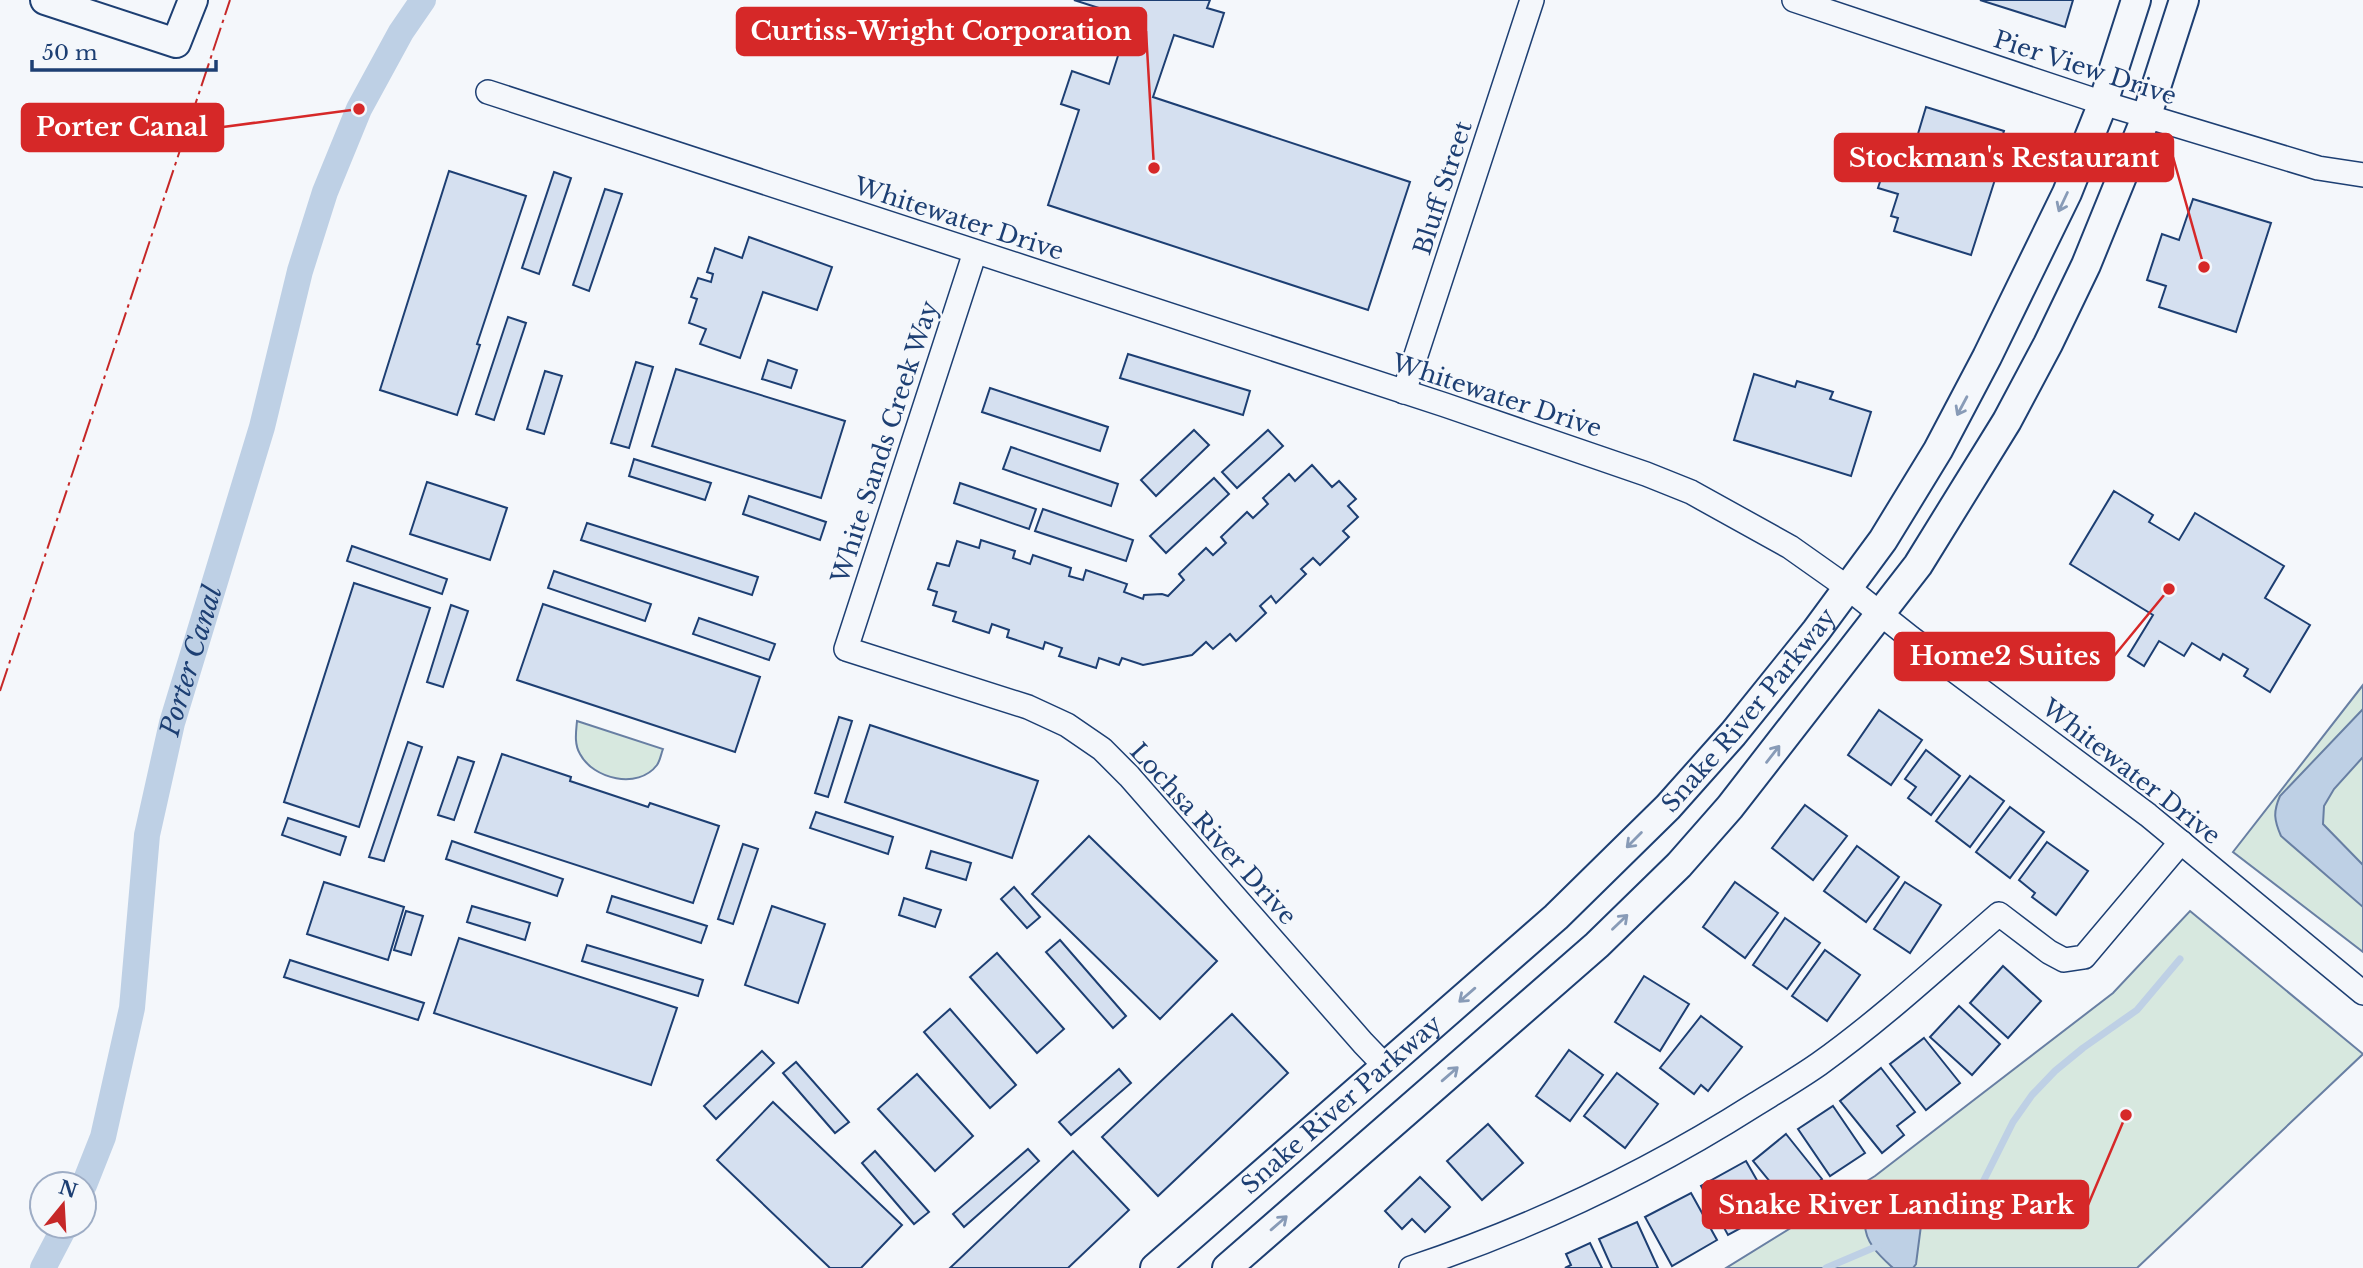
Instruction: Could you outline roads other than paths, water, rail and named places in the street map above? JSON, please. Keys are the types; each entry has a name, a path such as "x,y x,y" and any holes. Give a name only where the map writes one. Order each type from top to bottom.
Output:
{"street":[{"path":"45,0 176,43 193,0"},
{"name":"Bluff Street","path":"1404,392 1532,0"},
{"name":"Pier View Drive","path":"1794,0 2103,103 2318,168 2363,175"},
{"name":"Snake River Parkway","path":"1155,1268 1556,917 1668,807 1732,734 1848,587 1883,540 1938,450 2047,236 2103,103 2136,0"},
{"name":"Snake River Parkway","path":"1235,1266 1586,954 1679,865 1747,786 1918,565 2013,410 2086,265 2147,115 2184,0"},
{"name":"Whitewater Drive","path":"488,92 1404,392 1646,474 1691,492 1790,547 1848,587 2181,842 2363,993"},
{"name":"White Sands Creek Way","path":"846,649 975,252"},
{"name":"Lochsa River Drive","path":"846,649 1028,707 1067,725 1102,749 1129,776 1386,1067"},
{"path":"1411,1268 1454,1254 1595,1196 1693,1143 1818,1065 1999,914 2049,952 2064,960 2084,957 2181,842"}],"water":[{"path":"2363,709 2363,757 2334,789 2324,806 2323,824 2363,865 2363,907 2281,836 2275,816 2280,796"},
{"path":"1915,1212 1922,1218 1916,1264 1913,1268 1893,1268 1870,1243 1865,1224 1868,1221 1888,1224"}],"waterway":[{"name":"Porter Canal","path":"90,1170 103,1137 132,1008 147,835 172,723 262,427 300,271 325,192 359,109 401,32 423,0"},
{"path":"1916,1221 1978,1192 2013,1122 2032,1095 2083,1048 2137,1010 2180,959"},
{"name":"Porter Canal","path":"43,1268 58,1240"},
{"path":"1826,1268 1880,1245"}],"place":[{"name":"Porter Canal","path":"359,109"},
{"name":"Curtiss-Wright Corporation","path":"1154,168"},
{"name":"Stockman's Restaurant","path":"2204,267"},
{"name":"Home2 Suites","path":"2169,589"},
{"name":"Snake River Landing Park","path":"2126,1115"}]}
